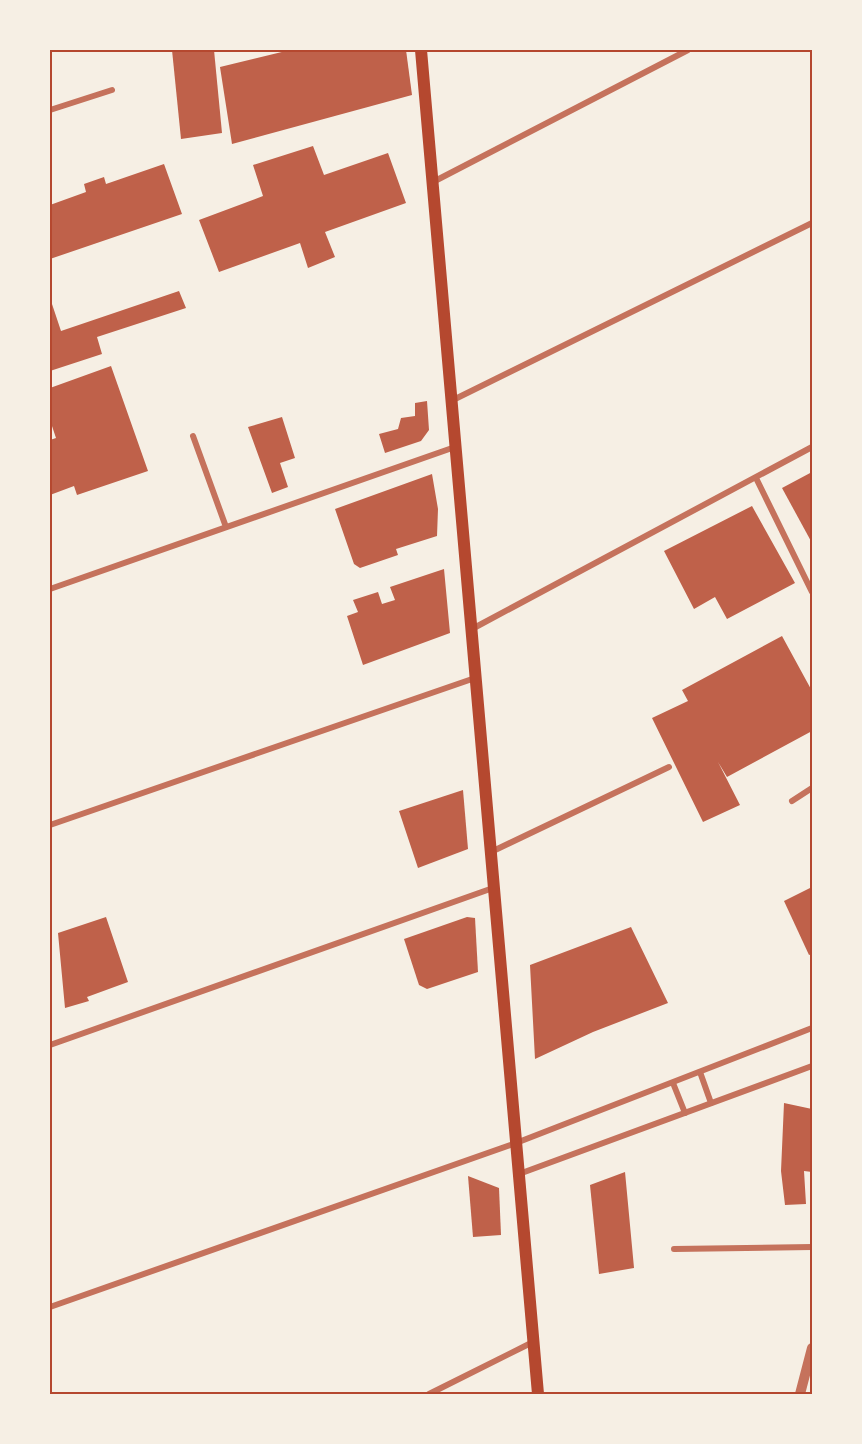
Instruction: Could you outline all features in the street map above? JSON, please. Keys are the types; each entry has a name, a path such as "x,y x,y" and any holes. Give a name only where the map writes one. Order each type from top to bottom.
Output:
{"main road":[{"path":"421,50 538,1395"}],"street":[{"path":"432,182 688,50"},
{"path":"50,110 112,90"},
{"path":"451,401 813,223"},
{"path":"193,436 226,527"},
{"path":"50,589 455,447"},
{"path":"471,630 813,447"},
{"path":"756,478 813,592"},
{"path":"50,825 475,678"},
{"path":"491,853 669,767"},
{"path":"792,801 813,788"},
{"path":"50,1045 494,888"},
{"path":"50,1307 516,1143 813,1028"},
{"path":"519,1174 813,1066"},
{"path":"700,1072 711,1103"},
{"path":"673,1083 685,1113"},
{"path":"674,1249 813,1247"},
{"path":"429,1395 534,1341"},
{"path":"800,1395 813,1348"}],"building":[{"path":"172,50 214,50 222,133 181,139"},
{"path":"290,50 406,50 412,95 232,144 220,67"},
{"path":"313,146 324,175 388,153 406,203 325,232 335,257 308,268 300,243 219,272 199,220 263,196 253,165"},
{"path":"164,164 182,214 50,259 50,205 86,192 84,184 104,177 106,184"},
{"path":"179,291 186,308 97,337 102,354 50,371 50,298 61,331"},
{"path":"111,366 148,471 77,495 74,486 50,495 50,440 56,438 50,420 50,388"},
{"path":"427,401 429,430 421,441 385,453 379,434 398,429 401,418 415,416 415,403"},
{"path":"282,417 295,458 280,463 288,487 272,493 248,427"},
{"path":"812,472 812,543 782,488"},
{"path":"432,474 438,509 437,536 396,549 398,555 360,568 354,564 335,509"},
{"path":"752,506 795,583 727,619 715,597 694,609 664,551"},
{"path":"444,569 450,633 363,665 347,616 358,612 353,600 378,592 382,604 395,600 390,587"},
{"path":"782,636 812,691 812,731 727,777 718,762 740,805 703,822 652,718 688,701 682,690"},
{"path":"463,790 468,849 418,868 399,811"},
{"path":"812,887 812,954 809,955 784,901"},
{"path":"106,917 128,982 87,997 89,1001 65,1008 58,933"},
{"path":"467,917 475,918 478,972 427,989 419,985 404,939"},
{"path":"631,927 668,1003 593,1032 535,1059 530,965"},
{"path":"784,1103 812,1109 812,1172 804,1171 806,1204 785,1205 781,1171"},
{"path":"625,1172 634,1268 599,1274 590,1185"},
{"path":"468,1176 499,1188 501,1235 473,1237"}]}
